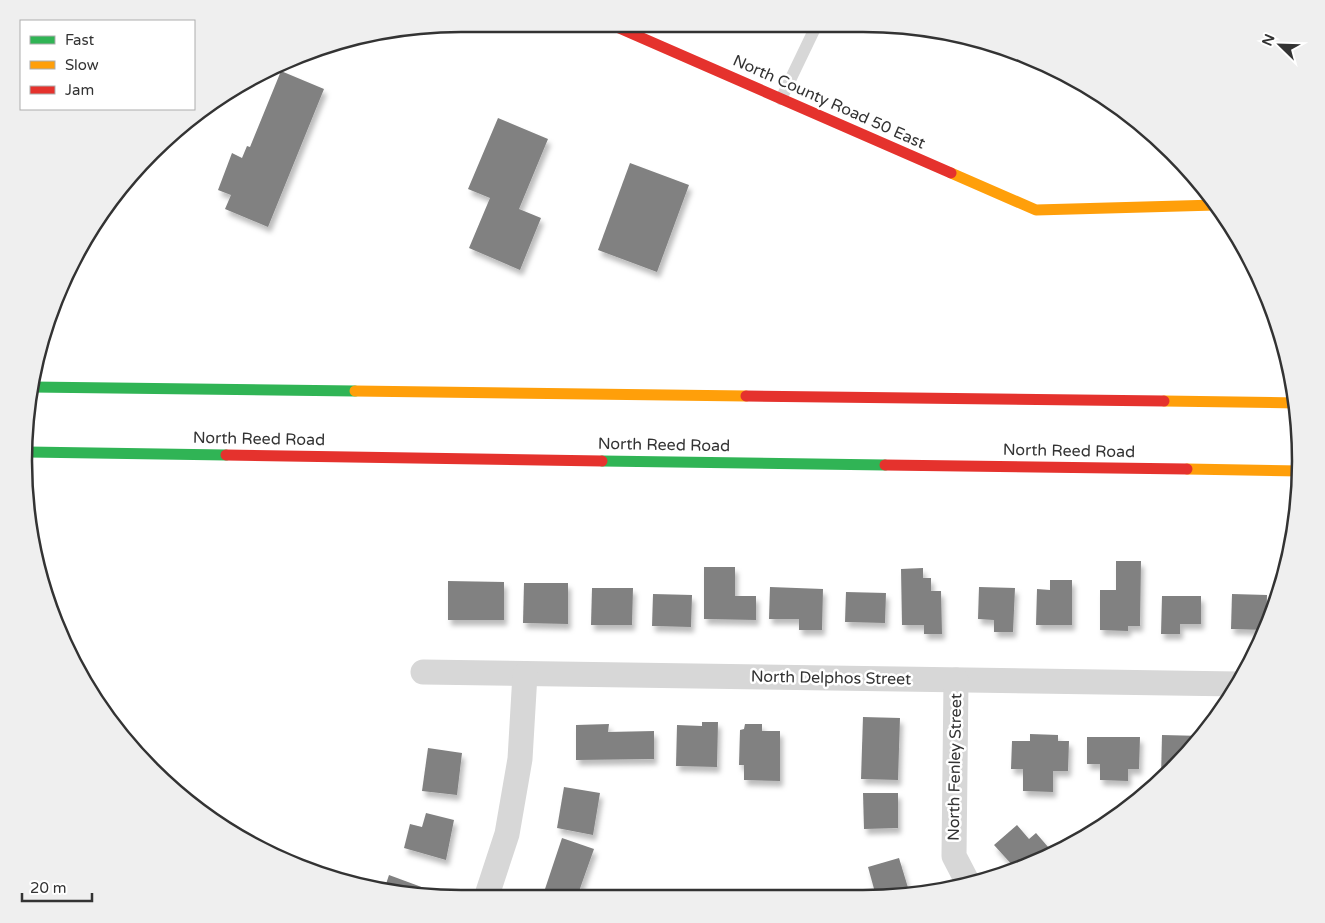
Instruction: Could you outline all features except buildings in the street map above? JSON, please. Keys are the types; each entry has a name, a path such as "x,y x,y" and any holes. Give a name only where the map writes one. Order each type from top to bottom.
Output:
{"main road":[{"name":"North County Road 50 East","path":"628,32 1036,210 1208,205"},
{"path":"39,387 1288,403"},
{"name":"North Reed Road","path":"32,452 1292,471"}],"street":[{"name":"North Delphos Street","path":"424,672 1230,684"},
{"path":"489,890 507,834 517,777 520,759 525,674"},
{"name":"North Fenley Street","path":"956,680 954,856 965,878"}],"lane":[{"path":"781,99 813,32"}],"traffic: fast":[{"path":"39,387 355,391"},
{"path":"32,452 226,455"},
{"path":"602,461 885,465"}],"traffic: slow":[{"path":"951,173 1036,210 1208,205"},
{"path":"355,391 746,396"},
{"path":"1164,401 1288,403"},
{"path":"1187,469 1292,471"}],"traffic: jam":[{"path":"628,32 951,173"},
{"path":"746,396 1164,401"},
{"path":"226,455 602,461"},
{"path":"885,465 1187,469"}]}
